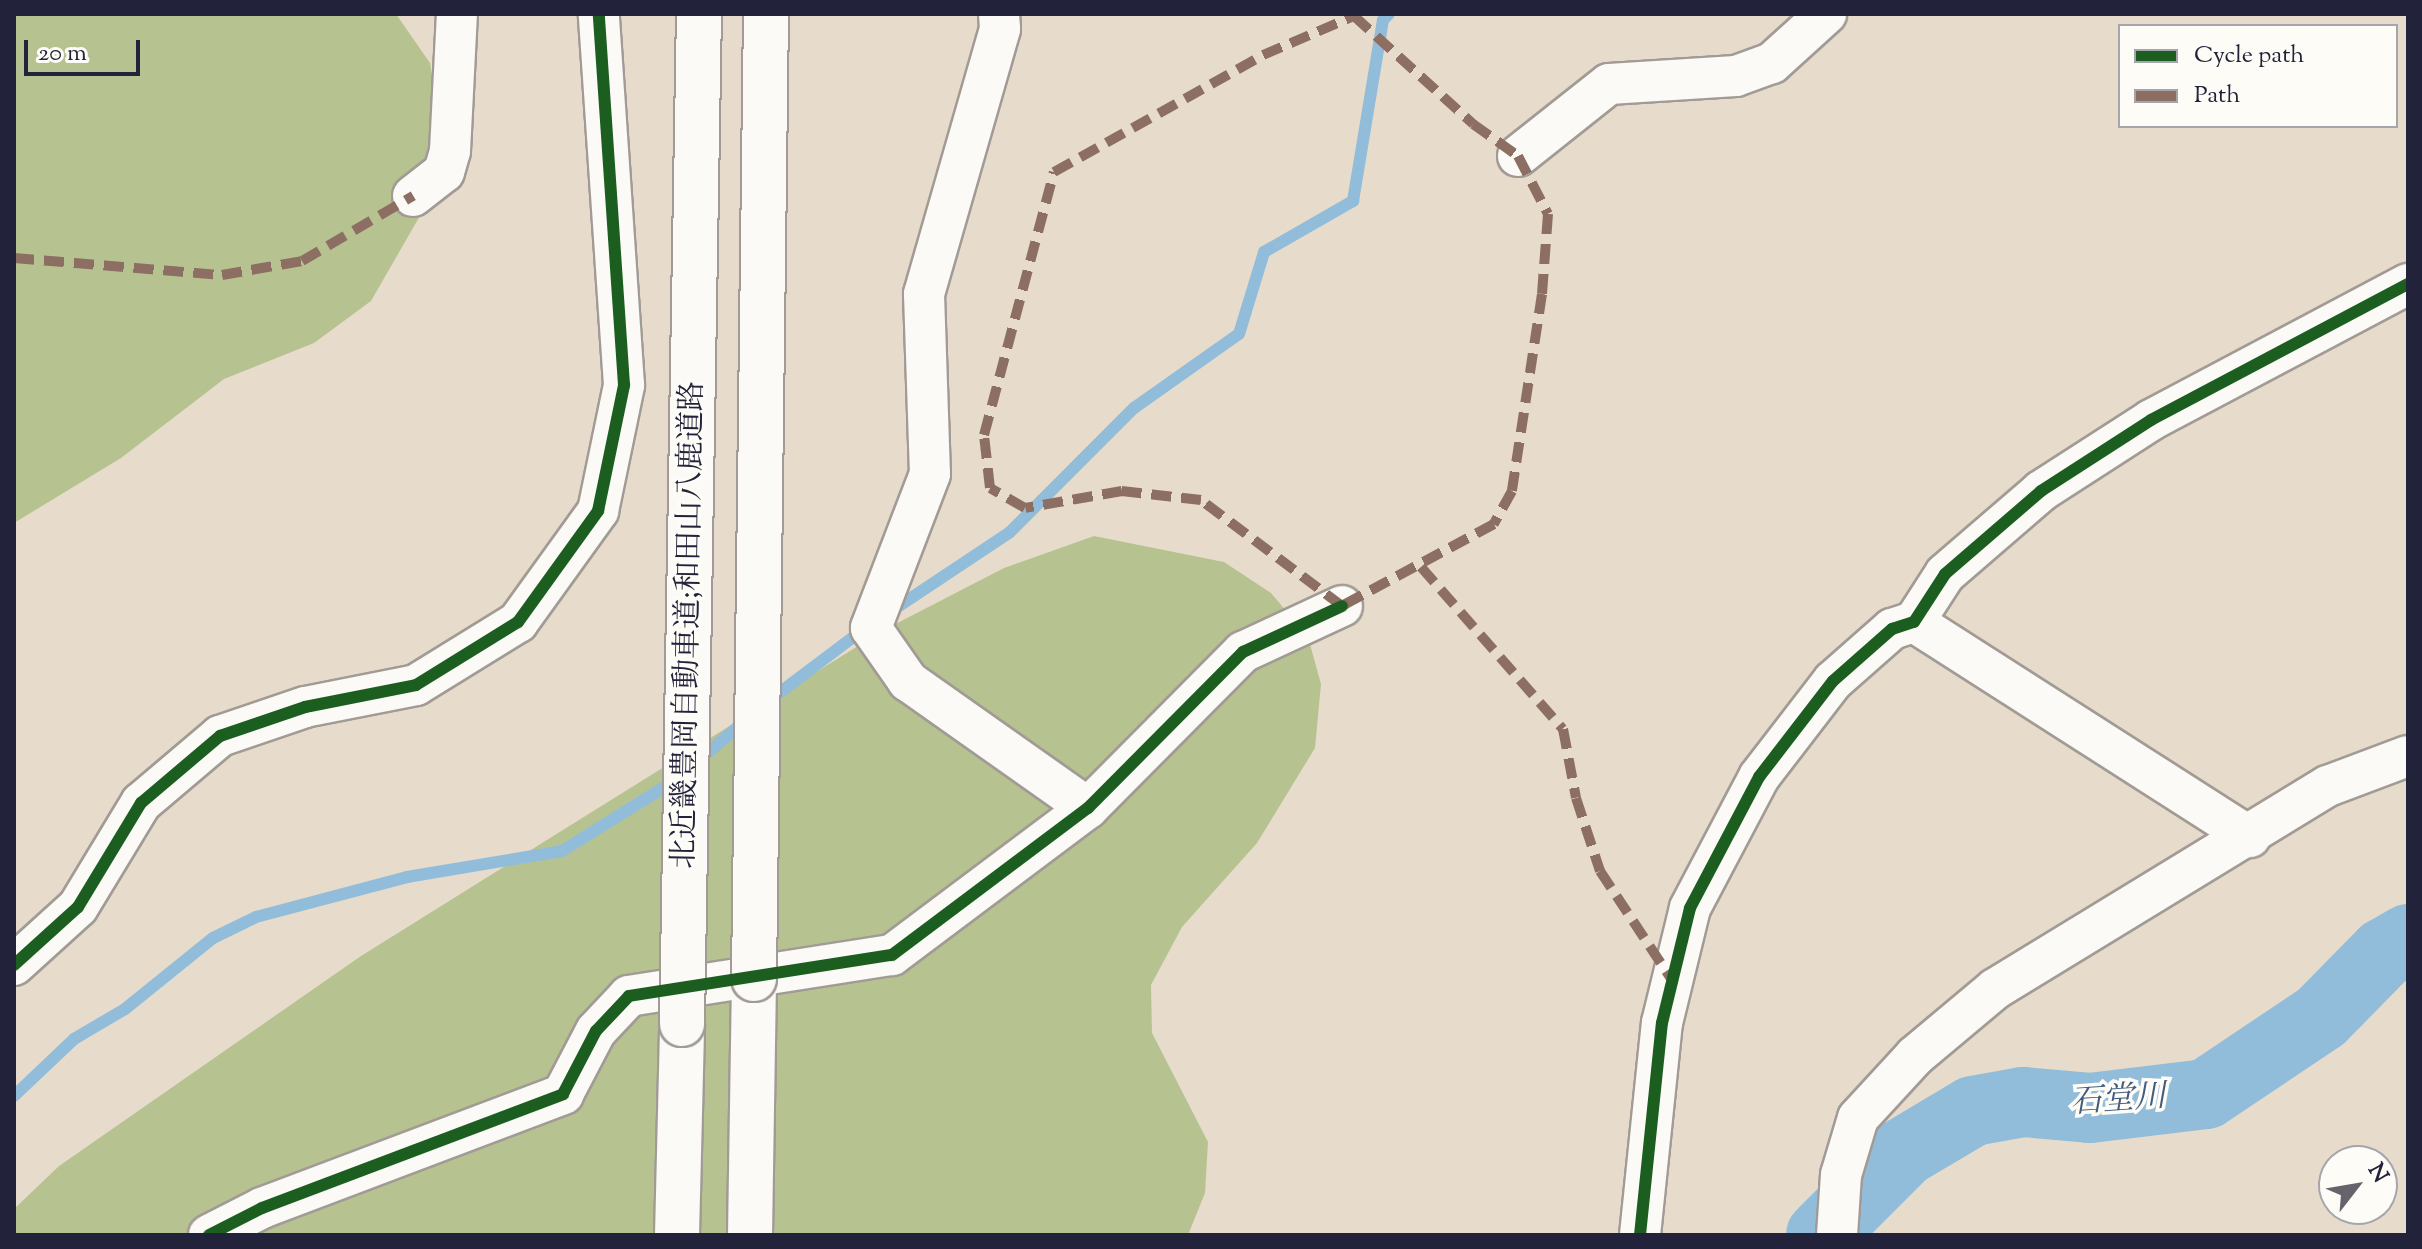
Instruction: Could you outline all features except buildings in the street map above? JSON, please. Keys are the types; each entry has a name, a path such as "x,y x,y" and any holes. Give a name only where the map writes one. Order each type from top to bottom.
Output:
{"highway":[{"name":"北近畿豊岡自動車道;和田山八鹿道路","path":"677,1235 699,14"},
{"path":"750,1235 766,14"}],"street":[{"path":"413,196 444,172 450,151 457,14"},
{"path":"14,965 78,907 141,803 220,736 305,707 416,685 518,622 598,511 624,385 599,14"},
{"path":"999,14 1000,29 924,294 930,474 871,628 908,681 1088,808"},
{"path":"1518,156 1609,84 1736,76 1772,63 1826,14"},
{"path":"1640,1235 1662,1023 1690,908 1759,777 1833,681 1892,629 1914,622 1945,574 2041,491 2151,420 2408,284"},
{"path":"209,1235 262,1208 563,1094 596,1031 629,996 892,955 1088,808 1243,652 1342,606"},
{"path":"1914,622 2250,837"},
{"path":"1837,1235 1841,1175 1858,1118 1915,1056 1995,989 2250,837 2328,786 2408,756"}],"green space":[{"path":"14,14 396,14 430,63 441,126 436,188 371,301 314,343 224,379 121,458 14,523"},
{"path":"1094,536 1224,562 1271,593 1308,637 1321,684 1315,748 1257,843 1182,927 1151,985 1152,1033 1208,1142 1205,1193 1188,1235 14,1235 14,1209 59,1166 361,956 882,631 1004,568"}],"waterway":[{"path":"890,612 1009,533 1134,408 1239,334 1264,252 1353,201 1383,20 1389,14"},
{"path":"767,702 864,629"},
{"path":"697,762 747,719"},
{"path":"14,1096 74,1039 125,1009 213,938 256,917 407,877 562,851 674,781"},
{"name":"石堂川","path":"1821,1235 1904,1152 1973,1111 2023,1102 2090,1108 2206,1094 2321,1017 2384,953 2408,939"}],"marked path":[{"path":"1354,16 1473,124 1518,156 1548,214 1542,294 1512,491 1494,524 1342,606 1201,500 1122,491 1025,508 990,488 984,435 1054,172 1263,55 1358,14"},
{"path":"14,258 222,275 302,261 413,196"},
{"path":"1421,567 1563,729 1576,798 1600,871 1672,980"}],"cycle path":[{"path":"14,965 78,907 141,803 220,736 305,707 416,685 518,622 598,511 624,385 599,14"},
{"path":"1640,1235 1662,1023 1690,908 1759,777 1833,681 1892,629 1914,622 1945,574 2041,491 2151,420 2408,284"},
{"path":"209,1235 262,1208 563,1094 596,1031 629,996 892,955 1088,808 1243,652 1342,606"}]}
